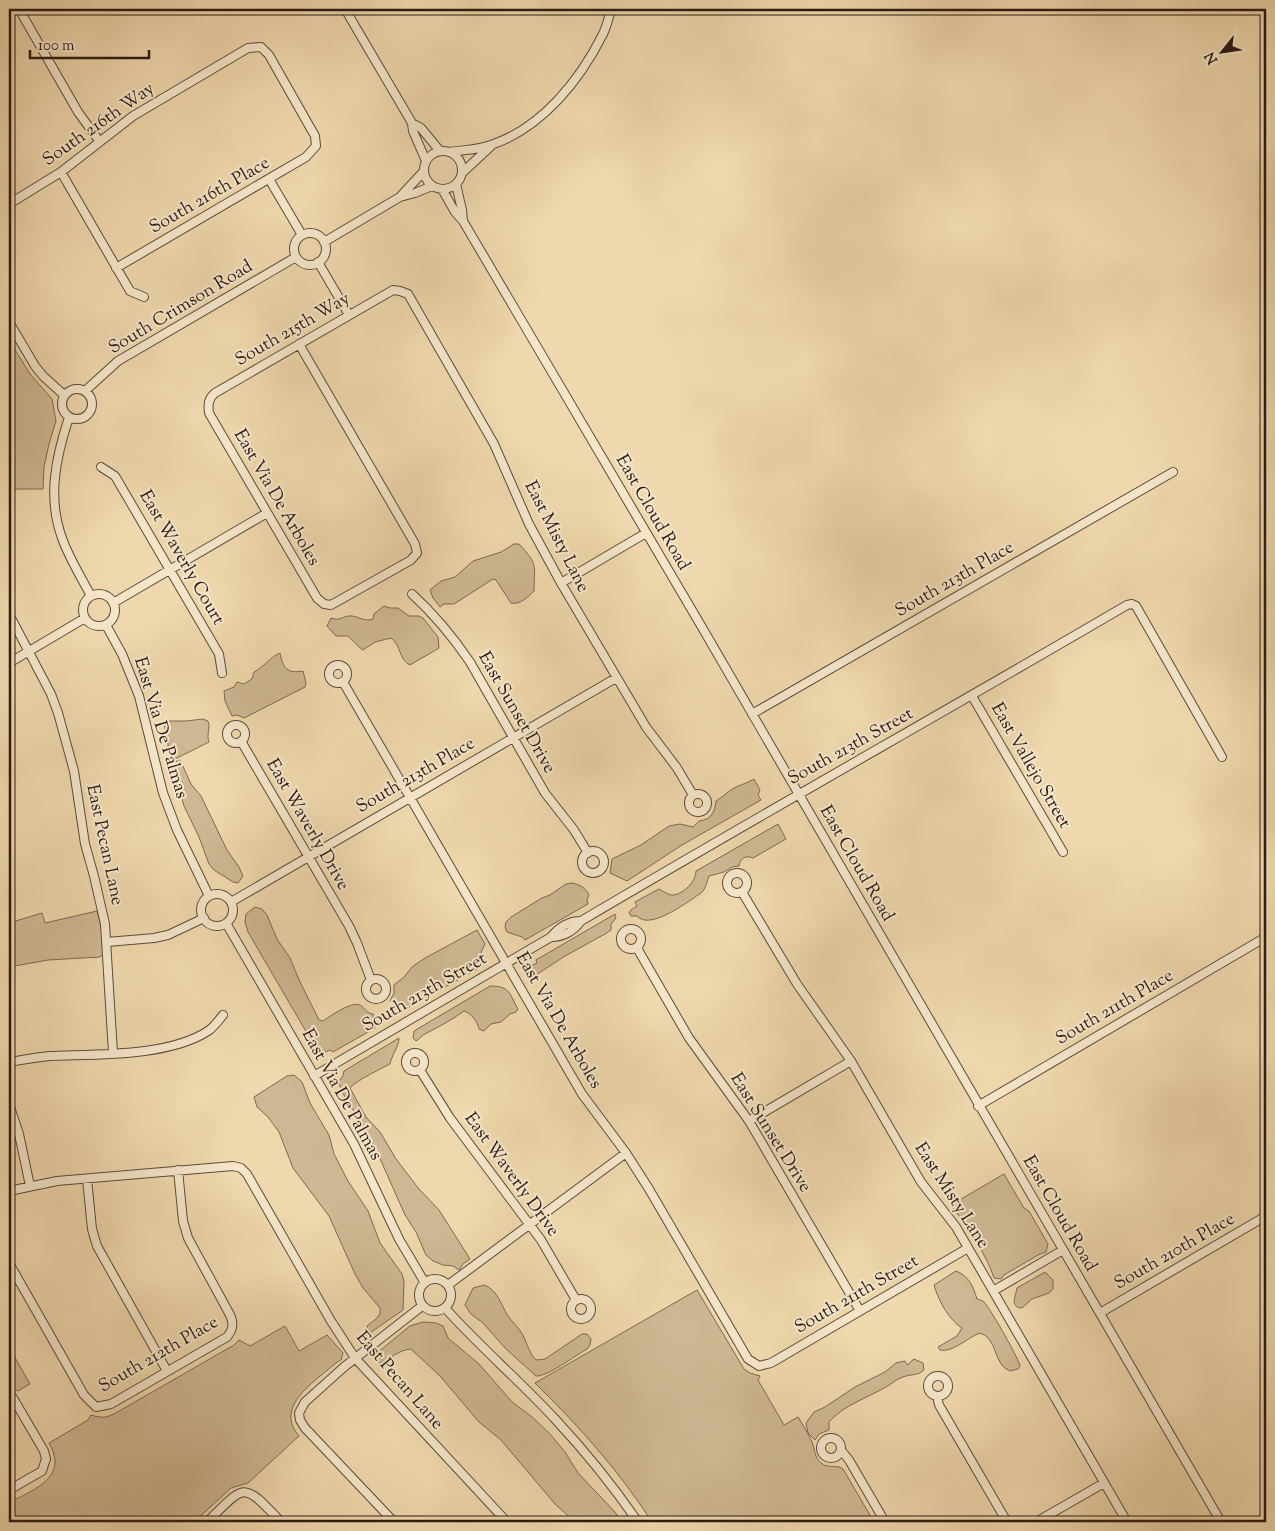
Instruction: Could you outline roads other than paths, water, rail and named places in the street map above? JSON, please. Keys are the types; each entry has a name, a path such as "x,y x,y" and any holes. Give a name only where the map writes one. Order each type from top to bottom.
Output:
{"street":[{"path":"18,9 78,112 100,142"},
{"path":"345,9 412,123 413,131 426,161"},
{"path":"491,146 462,173 456,184 447,189 432,186 426,180 424,171 426,161 434,153 491,146 520,131 539,117 580,74 604,33 611,9"},
{"name":"South 216th Way","path":"9,204 61,172 133,116 248,48 261,48 269,55 315,136 316,146"},
{"path":"412,123 420,128 440,151"},
{"name":"South 216th Place","path":"116,268 306,157 316,146"},
{"path":"449,152 454,154 461,162 462,173"},
{"path":"400,197 424,171"},
{"path":"61,172 130,291 144,297"},
{"path":"269,179 302,235"},
{"name":"East Cloud Road","path":"456,184 463,221"},
{"path":"324,242 400,197 432,186"},
{"name":"East Cloud Road","path":"442,189 455,212 463,221 646,532 1221,1522"},
{"path":"306,233 316,234 324,242 324,255 318,262 313,264 304,263 296,257 295,242 302,235 306,233"},
{"name":"South Crimson Road","path":"64,396 67,392 76,388 85,391 118,361 296,257"},
{"path":"318,262 349,315"},
{"name":"South 215th Way","path":"208,404 210,397 215,393 393,290 400,291"},
{"name":"East Misty Lane","path":"400,291 408,294 474,407 494,444 538,543 616,678 646,727 677,768 693,795"},
{"path":"9,322 35,366 64,396 62,405 65,414 69,417 78,419 87,416 90,412 91,398 85,391"},
{"name":"East Via De Arboles","path":"208,404 209,413 317,598 324,604 331,605 411,560 418,553 415,544 299,344"},
{"path":"69,417 60,444 55,470 54,505 62,539 91,596"},
{"name":"East Waverly Court","path":"101,467 115,476 219,654 222,673"},
{"name":"South 213th Place","path":"752,714 1173,472"},
{"path":"113,603 267,512"},
{"path":"561,583 646,532"},
{"name":"East Sunset Drive","path":"412,594 437,618 457,642 545,793 574,830 588,853"},
{"path":"91,596 106,596 113,603 113,618 106,625 96,626 85,618 83,608 87,599 91,596"},
{"name":"South 213th Street","path":"314,1076 552,937 556,930 571,921 581,921 1128,605 1136,606 1222,757"},
{"name":"East Pecan Lane","path":"9,614 29,651 58,713 74,771 85,844 96,884 107,942 113,1053"},
{"path":"9,663 85,618"},
{"name":"East Via De Palmas","path":"106,625 122,654 136,689 163,793 173,820 209,896"},
{"name":"South 213th Place","path":"232,902 410,796 616,678"},
{"name":"East Via De Arboles","path":"343,682 592,1109 626,1153 648,1188 748,1358 759,1366"},
{"name":"East Vallejo Street","path":"972,696 1063,852"},
{"name":"East Waverly Drive","path":"241,741 353,934 371,980"},
{"name":"East Misty Lane","path":"742,892 797,984 851,1061 921,1182 949,1215 1127,1522"},
{"path":"214,894 224,895 232,902 233,914 226,923 211,925 204,918 201,908 205,899 209,896 214,894"},
{"path":"107,942 168,935 204,918"},
{"name":"East Via De Palmas","path":"226,923 354,1144 399,1239 425,1283"},
{"name":"South 211th Place","path":"978,1106 1266,937"},
{"name":"East Sunset Drive","path":"636,948 689,1038 749,1121 860,1311"},
{"path":"9,1062 48,1057 156,1049 193,1038 207,1031 215,1025 223,1014"},
{"path":"749,1121 851,1061"},
{"name":"East Waverly Drive","path":"420,1070 450,1118 541,1240 576,1300"},
{"path":"9,1104 19,1134 30,1186"},
{"path":"448,1286 626,1153"},
{"name":"East Pecan Lane","path":"178,1170 233,1166 241,1168 331,1321 355,1358 507,1522"},
{"path":"9,1191 57,1181 178,1170"},
{"name":"South 212th Place","path":"9,1263 84,1395 96,1407 111,1404 227,1337 231,1332 233,1325 229,1313 188,1238 183,1221 178,1170"},
{"path":"87,1179 92,1229 96,1246 167,1371"},
{"name":"South 210th Place","path":"1100,1313 1266,1216"},
{"name":"South 211th Street","path":"759,1366 771,1363 968,1248"},
{"path":"993,1291 1063,1250"},
{"path":"429,1280 440,1280 448,1286 451,1298 445,1308 436,1312 422,1306 419,1296 425,1283 429,1280"},
{"path":"394,1522 305,1428 300,1420 299,1412 306,1402 355,1358 422,1306"},
{"path":"445,1308 572,1438 617,1492 638,1522"},
{"path":"9,1395 13,1398 44,1451 46,1463 38,1473 9,1490"},
{"path":"936,1396 939,1405 1007,1522"},
{"path":"841,1450 849,1460 885,1522"},
{"path":"1036,1522 1104,1483"},
{"path":"207,1522 236,1494 246,1492 254,1495 280,1522"}]}
